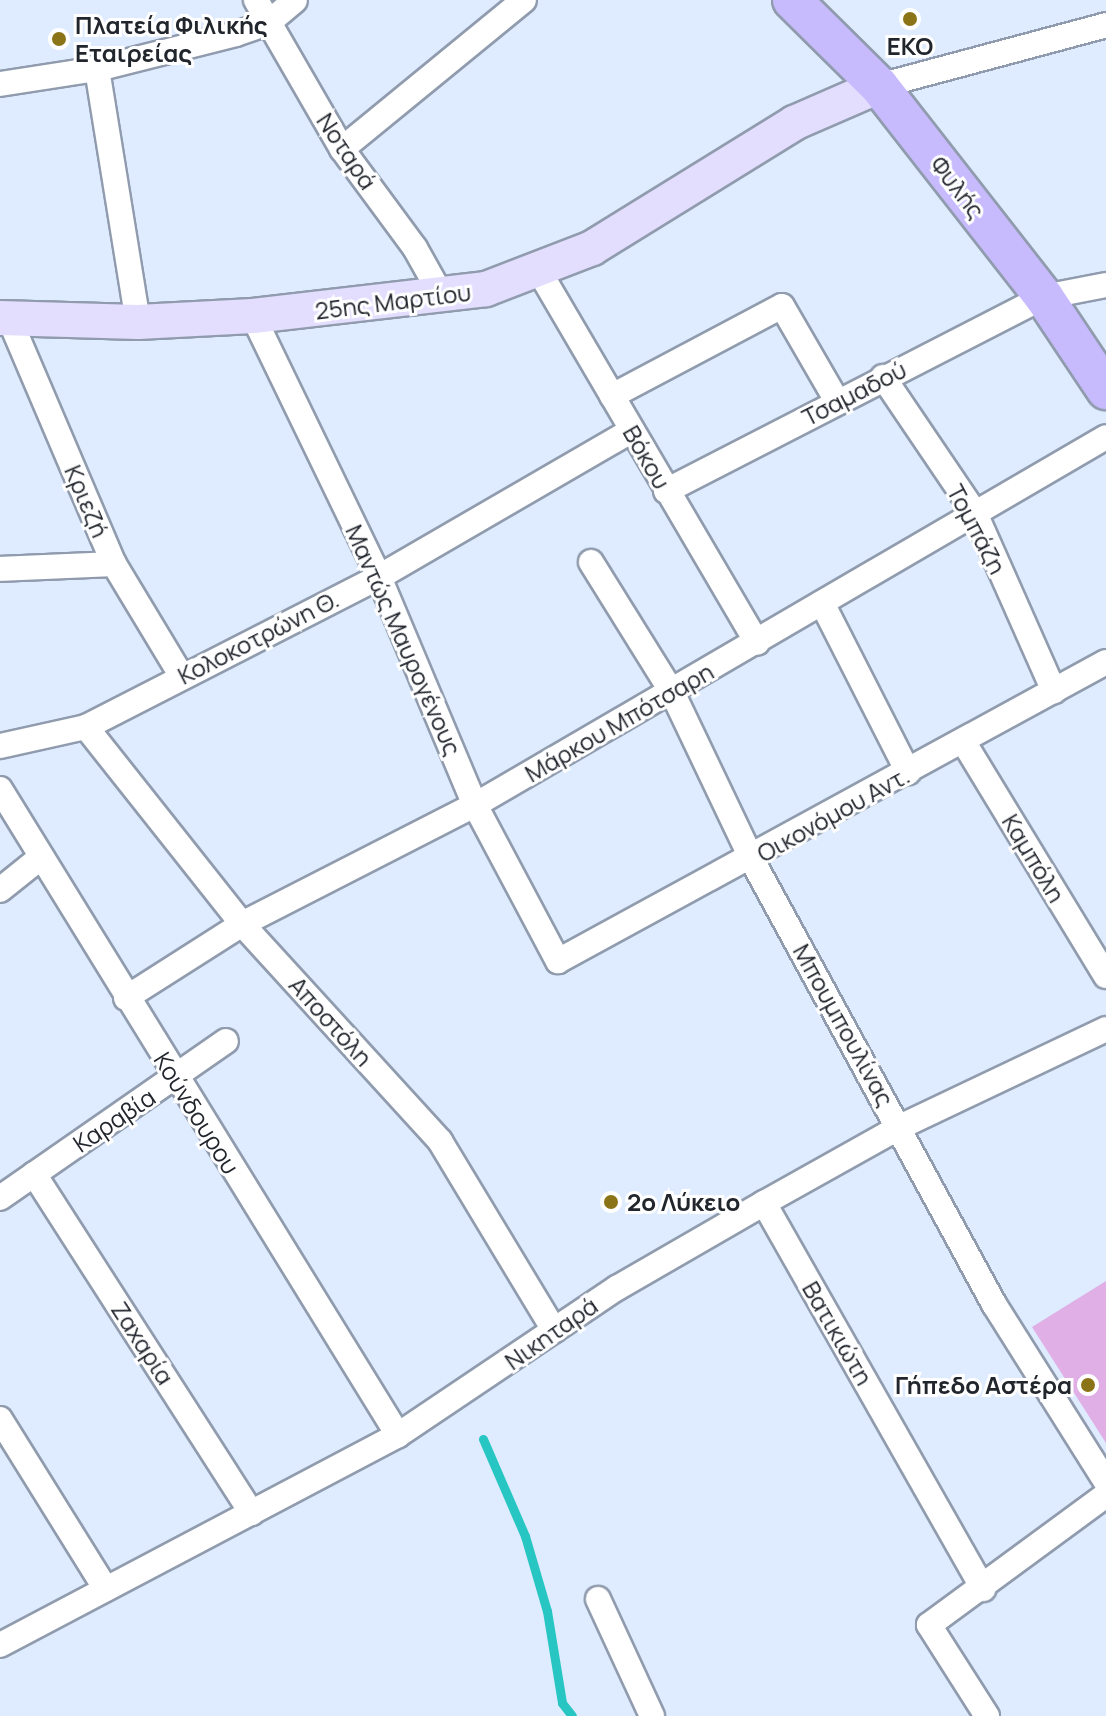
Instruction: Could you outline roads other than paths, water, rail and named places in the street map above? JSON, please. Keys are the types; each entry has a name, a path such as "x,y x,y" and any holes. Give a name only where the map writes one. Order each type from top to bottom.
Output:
{"main road":[{"name":"Φυλής","path":"792,0 879,86 1044,297 1106,390"},
{"name":"25ης Μαρτίου","path":"5,318 138,322 253,316 443,298 539,271 592,248 794,123 879,86"}],"street":[{"name":"Νοταρά","path":"256,0 342,149 415,248 443,298"},
{"path":"0,84 97,69 268,23 295,0"},
{"path":"342,149 524,0"},
{"path":"879,86 1106,25"},
{"path":"97,69 138,322"},
{"name":"Βόκου","path":"539,271 757,643"},
{"name":"Τσαμαδού","path":"666,491 1044,297 1106,285"},
{"path":"612,396 782,306 837,401"},
{"name":"Μαντώς Μαυρογένους","path":"253,316 379,577 475,805 558,961"},
{"name":"Κριεζή","path":"5,318 114,564 181,675"},
{"name":"Τομπάζη","path":"883,377 975,513 1054,691"},
{"name":"Κολοκοτρώνη Θ.","path":"0,746 86,727 181,675 379,577 631,431"},
{"name":"Μάρκου Μπότσαρη","path":"126,998 242,924 475,805 1106,437"},
{"name":"Μπουμπουλίνας","path":"591,562 672,692 752,860 902,1126 994,1304 1106,1482"},
{"path":"0,569 114,564"},
{"path":"822,603 908,772"},
{"name":"Οικονόμου Αντ.","path":"558,961 752,860 1106,662"},
{"name":"Αποστόλη","path":"86,727 242,924 440,1141 554,1330"},
{"name":"Καμπόλη","path":"963,741 1106,976"},
{"name":"Κούνδουρου","path":"0,789 175,1079 398,1435"},
{"path":"0,890 41,857"},
{"name":"Νικηταρά","path":"0,1645 398,1435 554,1330 764,1203 902,1126 1106,1029"},
{"name":"Καραβία","path":"0,1198 226,1041"},
{"name":"Ζαχαρία","path":"34,1174 252,1513"},
{"name":"Βατικιώτη","path":"764,1203 983,1589"},
{"path":"0,1419 106,1589"},
{"path":"987,1716 929,1625 983,1589 1106,1495"},
{"path":"598,1599 652,1716"}],"waterway":[{"path":"483,1439 525,1536 547,1611 562,1703 572,1716"}],"place":[{"name":"EKO","path":"910,19"},
{"name":"Πλατεία Φιλικής Εταιρείας","path":"59,39"},
{"name":"2ο Λύκειο","path":"611,1202"},
{"name":"Γήπεδο Αστέρα","path":"1088,1385"}]}
